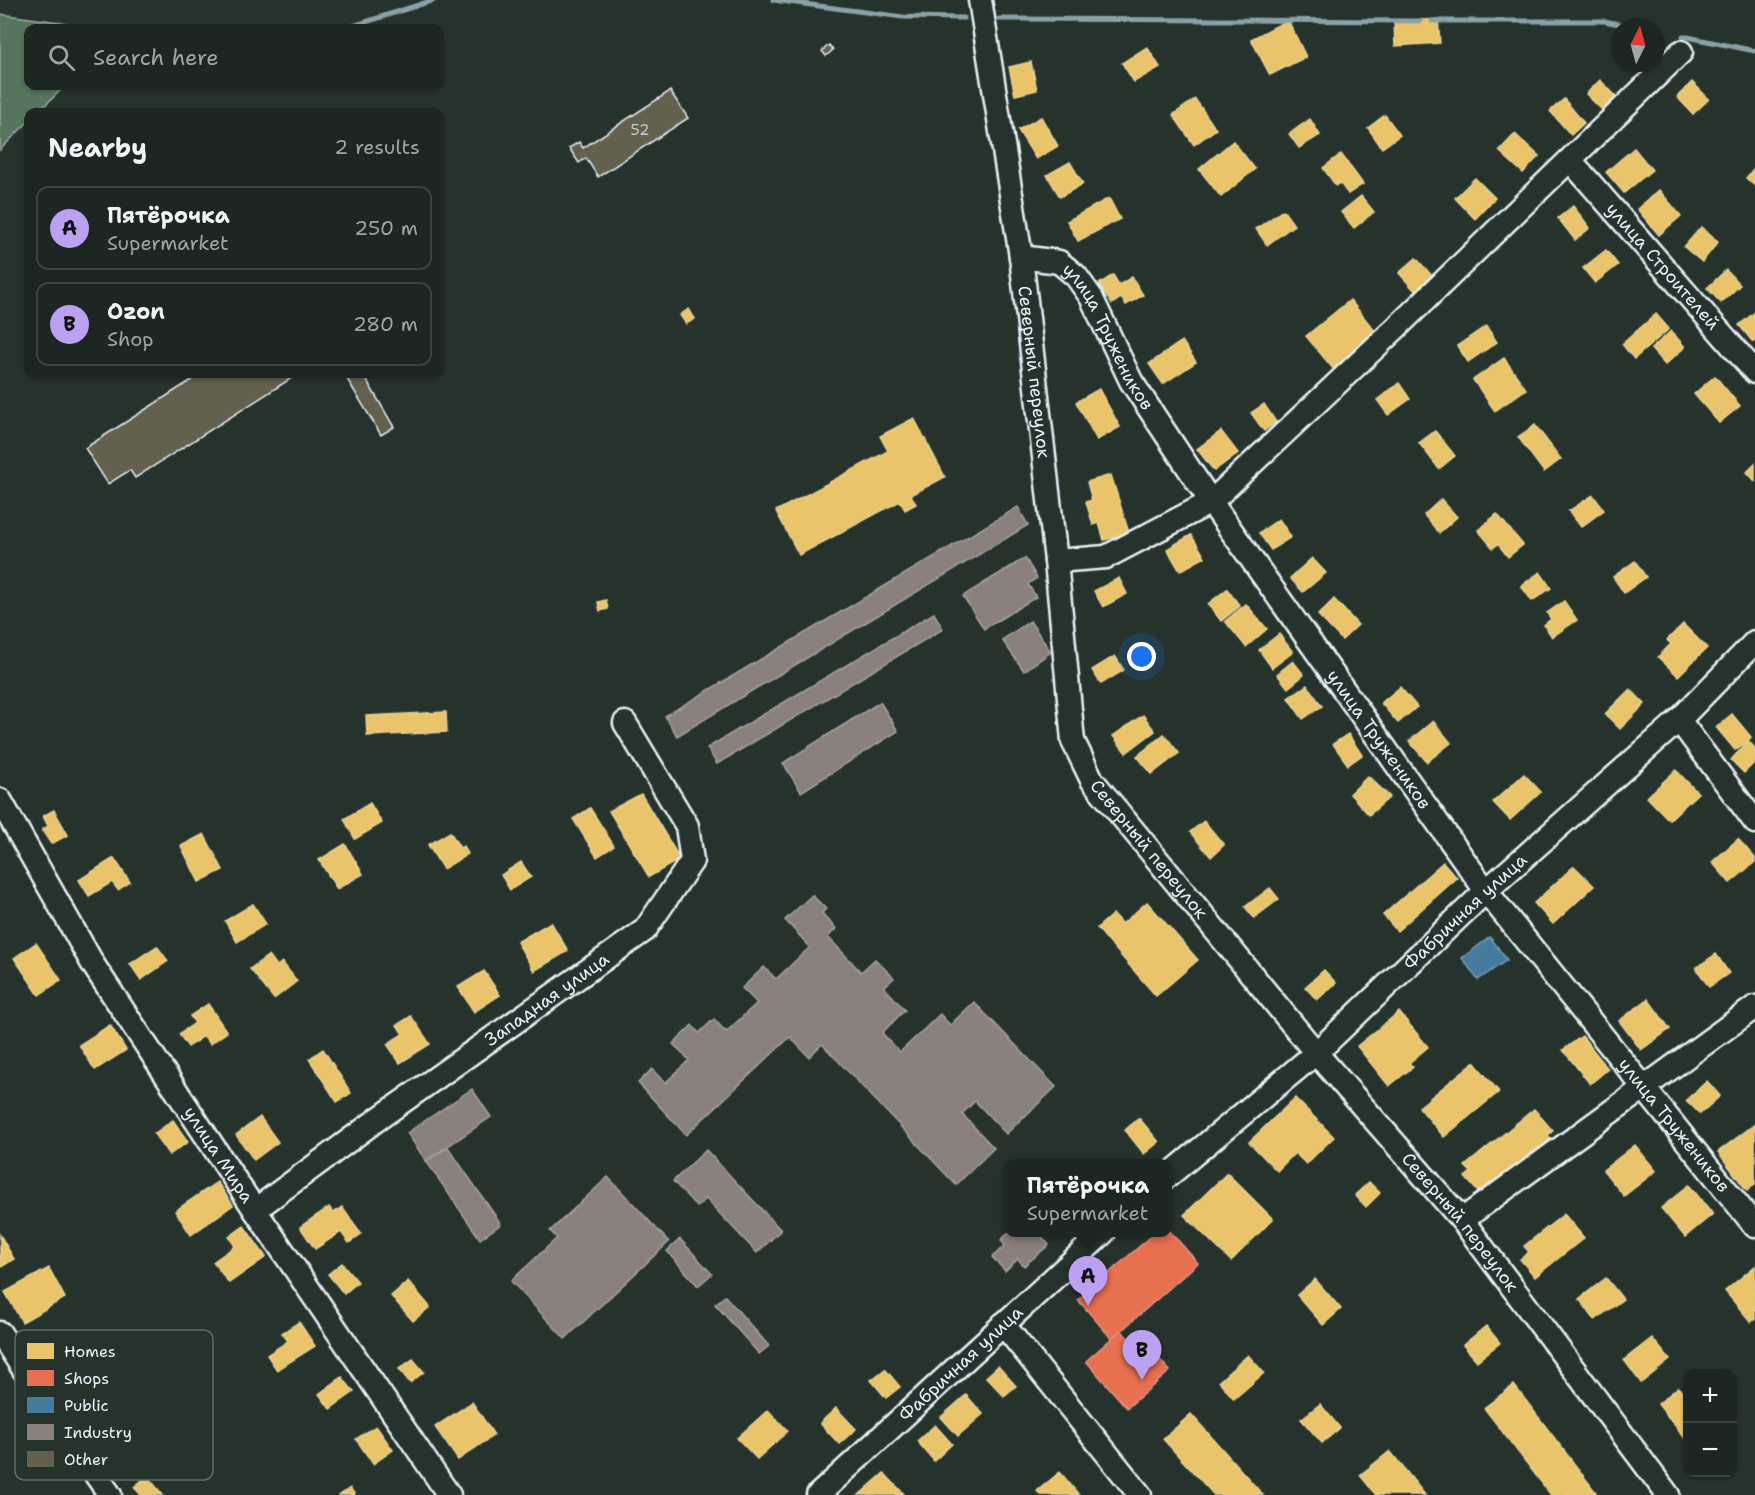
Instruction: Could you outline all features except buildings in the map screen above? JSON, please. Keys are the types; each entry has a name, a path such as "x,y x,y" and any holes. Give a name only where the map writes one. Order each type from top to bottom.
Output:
{"street":[{"name":"Северный переулок","path":"980,0 1020,257 1056,561 1073,741 1092,780 1316,1053 1462,1220 1668,1495"},
{"path":"1056,561 1106,557 1211,501 1407,318 1681,52"},
{"name":"улица Строителей","path":"1570,160 1755,372"},
{"name":"улица Тружеников","path":"1020,257 1059,262 1076,276 1091,297 1131,381 1211,501 1486,891 1755,1226"},
{"name":"Фабричная улица","path":"1172,1172 1316,1053 1486,891 1679,720 1755,642"},
{"path":"1679,720 1755,822"},
{"name":"Западная улица","path":"255,1210 378,1119 645,930 692,861 687,826 626,723"},
{"name":"улица Мира","path":"1,802 94,966 255,1210 448,1495"},
{"path":"1462,1220 1755,1007"},
{"name":"Фабричная улица","path":"818,1495 1100,1237"},
{"path":"1003,1324 1140,1495"},
{"path":"0,1333 15,1356"},
{"path":"100,1480 110,1495"}],"green space":[{"path":"0,14 66,23 24,24 24,90 61,90 42,108 24,108 24,126 0,150"}],"waterway":[{"path":"359,24 434,0"},
{"path":"773,0 903,17 964,18"},
{"path":"999,19 1420,21"},
{"path":"1432,21 1611,22"},
{"path":"1683,36 1755,51"}],"place":[{"name":"Пятёрочка","path":"1088,1306"},
{"name":"Ozon","path":"1142,1380"}]}
